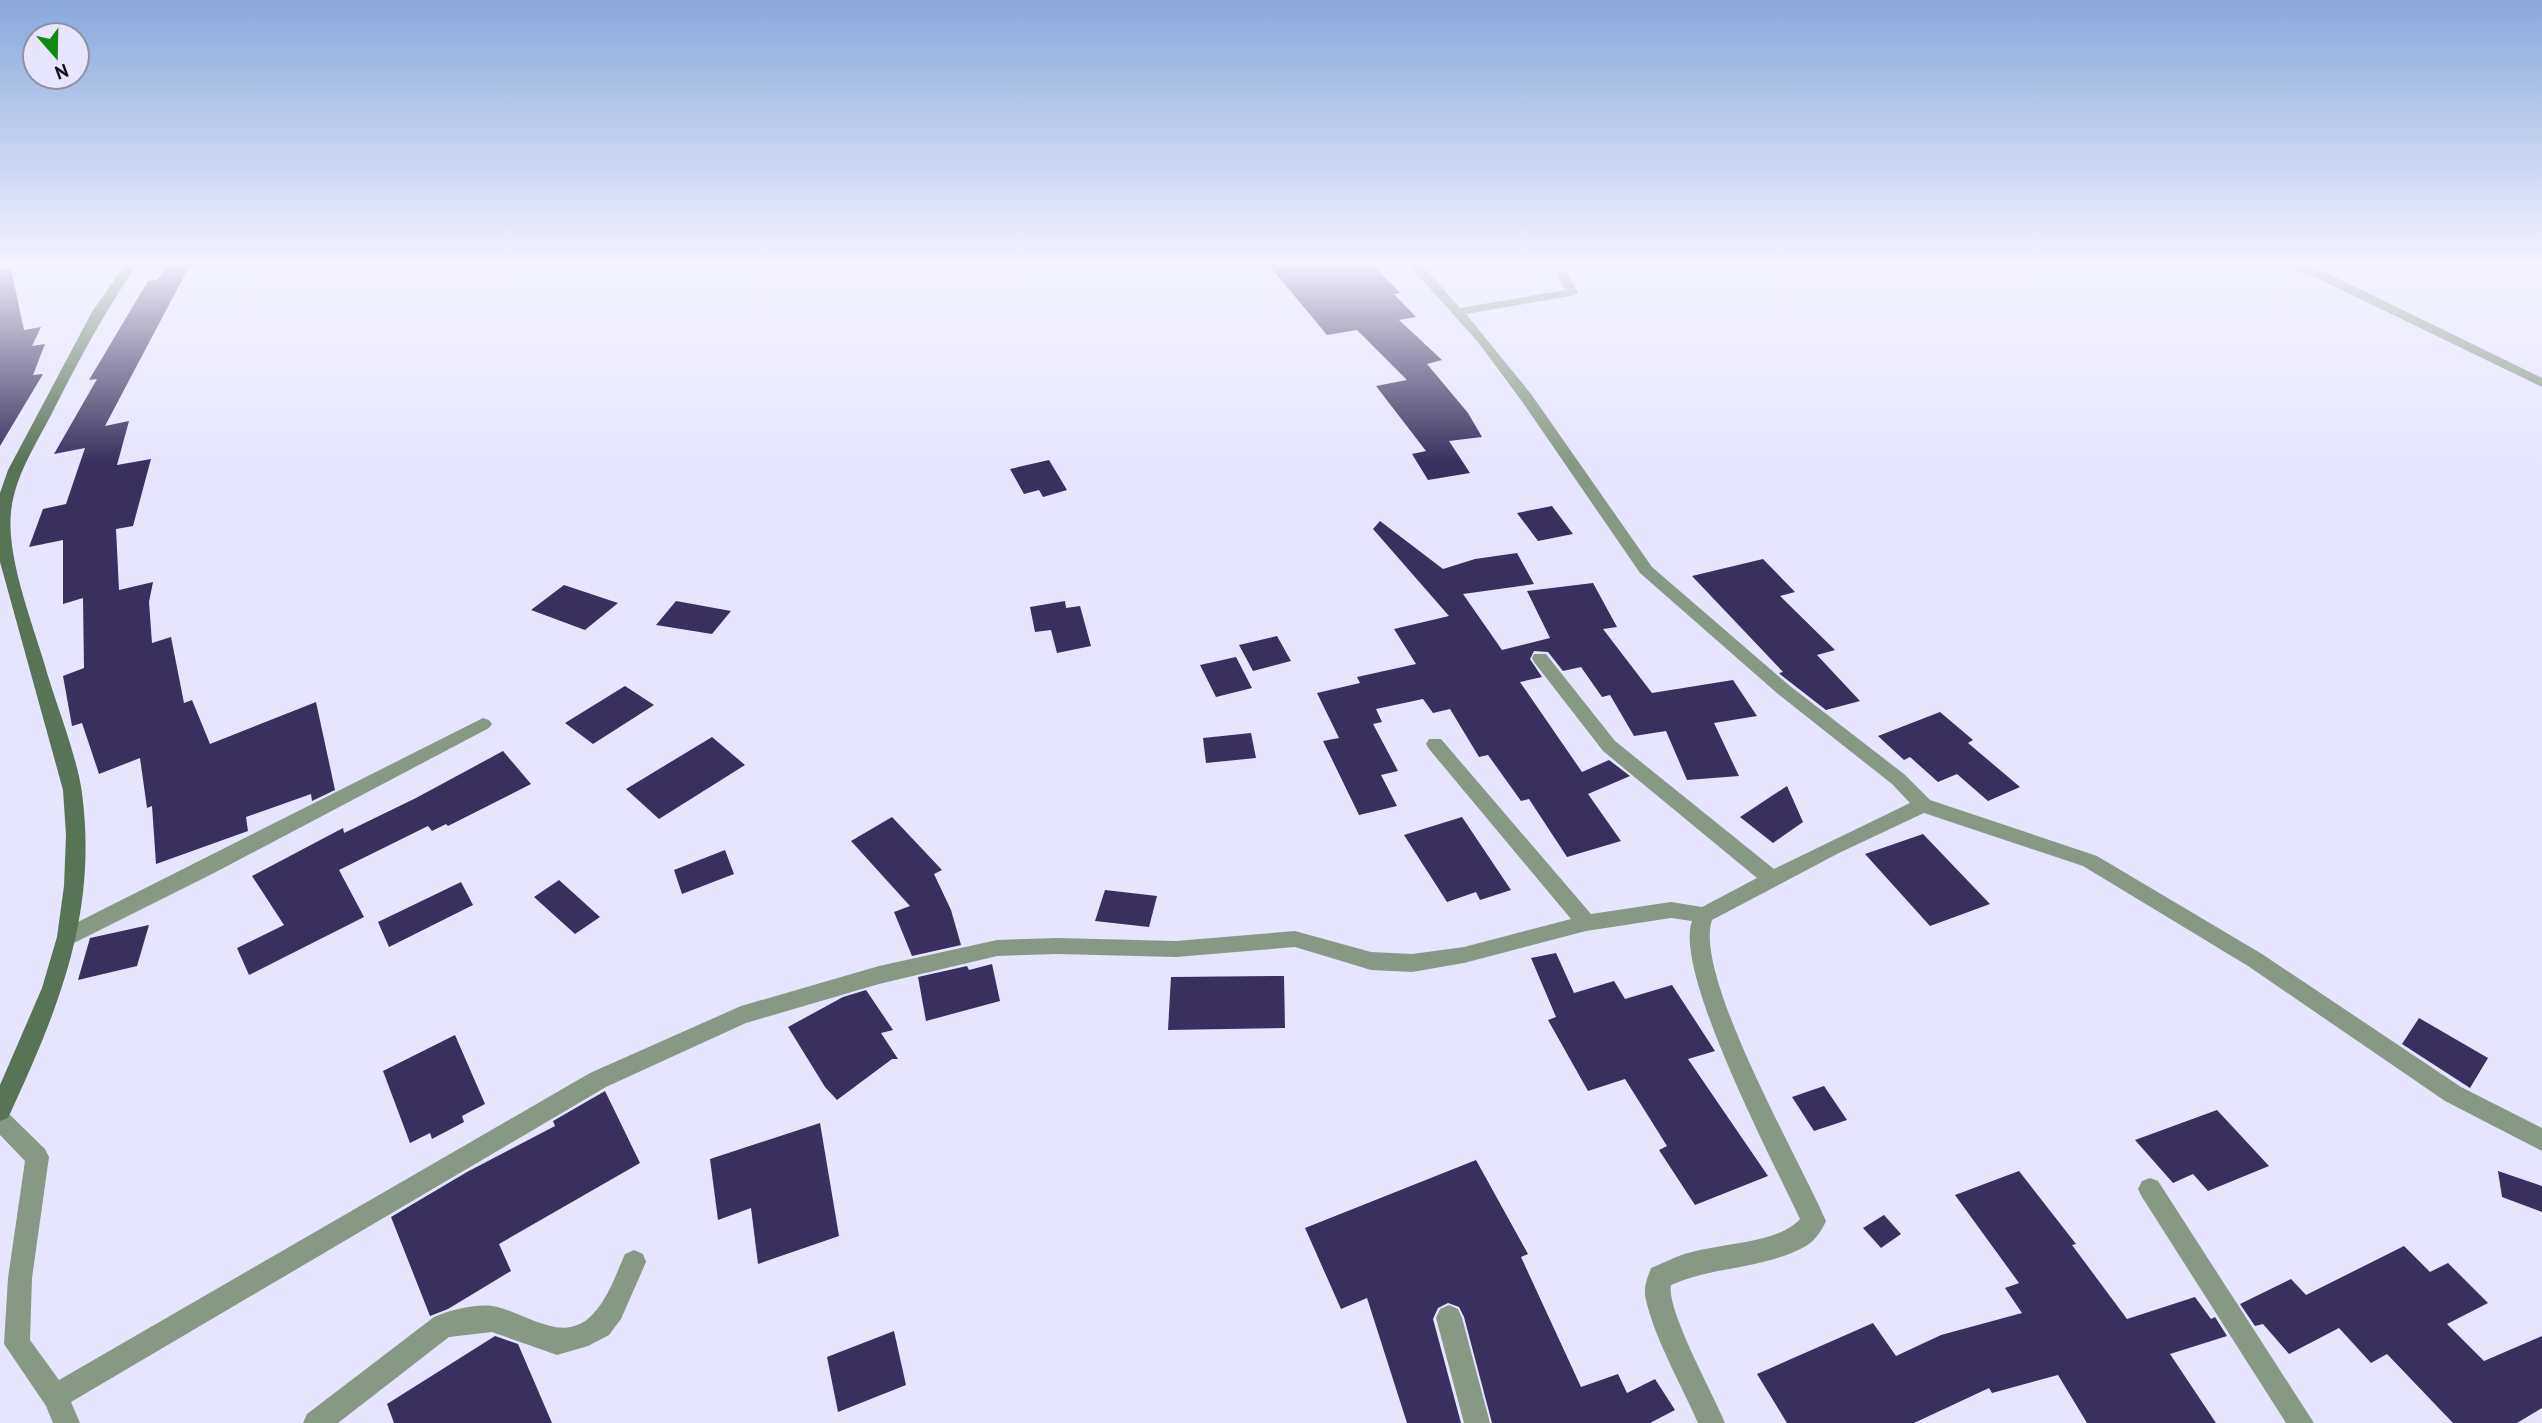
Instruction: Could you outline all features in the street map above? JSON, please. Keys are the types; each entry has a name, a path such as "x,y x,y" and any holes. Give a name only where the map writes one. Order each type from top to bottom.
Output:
{"street":[{"path":"0,1111 54,988 67,937 76,848 72,790 5,569 2,516 5,496 15,470 89,329"},
{"path":"1473,329 1526,397 1646,570 1784,690 1898,779 1923,805 2090,861 2255,960 2453,1094 2542,1140"},
{"path":"2432,329 2542,383"},
{"path":"1540,658 1609,746 1773,880"},
{"path":"67,937 207,868 483,724"},
{"path":"1435,744 1586,923"},
{"path":"55,1397 597,1080 741,1015 879,975 997,948 1057,946 1176,949 1295,939 1371,961 1412,964 1464,955 1586,923 1671,910 1704,915 1923,805"},
{"path":"1704,915 1699,929 1705,971 1732,1051 1814,1221 1800,1237 1760,1250 1690,1264 1660,1277 1657,1292 1664,1316 1712,1423"},
{"path":"0,1120 37,1157 20,1278 17,1344 55,1397 67,1423"},
{"path":"2150,1189 2301,1423"},
{"path":"316,1423 443,1326 470,1320 492,1319 557,1342 579,1337 600,1326 612,1310 634,1262"},
{"path":"1449,1318 1476,1423"}],"building":[{"path":"0,329 40,329 32,346 45,344 33,375 43,374 0,446"},
{"path":"119,329 156,329 105,426 129,421 117,465 151,459 133,526 116,529 119,590 153,582 149,602 152,643 171,637 184,703 192,700 210,744 316,702 335,790 312,801 311,794 246,817 248,831 156,864 152,806 147,808 140,758 99,774 82,723 72,726 63,676 84,668 83,598 63,604 63,540 29,547 43,509 66,504 85,448 54,454 97,379 89,380"},
{"path":"1322,329 1409,329 1442,360 1427,364 1468,413 1482,437 1449,441 1470,473 1428,480 1412,454 1426,451 1376,386 1407,380 1357,330 1327,335"},
{"path":"1049,460 1067,490 1043,497 1039,490 1024,494 1010,469"},
{"path":"1552,506 1573,534 1538,541 1517,513"},
{"path":"1380,521 1443,569 1475,559 1517,553 1534,584 1463,594 1502,650 1550,638 1527,591 1593,583 1617,627 1603,629 1652,693 1733,680 1757,716 1714,723 1739,776 1687,780 1666,731 1634,736 1610,695 1602,697 1581,667 1563,671 1548,652 1534,651 1530,659 1542,677 1520,682 1582,772 1609,760 1630,776 1588,794 1621,841 1567,857 1529,799 1521,801 1488,755 1479,757 1450,709 1433,713 1423,699 1376,709 1382,722 1373,724 1398,771 1381,775 1397,806 1359,815 1323,741 1339,738 1317,693 1360,683 1357,677 1416,664 1394,629 1449,616 1373,529"},
{"path":"1763,559 1795,592 1780,596 1835,650 1817,655 1860,701 1826,710 1779,673 1783,672 1692,576"},
{"path":"564,585 618,603 585,630 531,610"},
{"path":"676,601 731,611 712,634 656,625"},
{"path":"1065,601 1066,608 1080,606 1091,646 1057,653 1051,630 1035,632 1030,607"},
{"path":"1277,636 1291,661 1253,671 1239,645"},
{"path":"1236,657 1252,688 1216,697 1200,665"},
{"path":"625,686 654,705 593,744 565,723"},
{"path":"1940,712 1973,740 1968,743 2020,787 1988,801 1957,774 1938,782 1910,757 1904,760 1878,736"},
{"path":"1251,733 1256,758 1206,763 1203,738"},
{"path":"712,737 745,765 659,819 626,789"},
{"path":"503,751 531,784 448,826 446,824 432,831 428,826 339,870 364,917 249,975 237,948 284,925 252,876 343,828 344,833 416,798"},
{"path":"1787,786 1803,822 1773,843 1740,817"},
{"path":"892,817 942,870 934,874 951,910 961,945 912,956 894,912 910,906 851,841"},
{"path":"1462,817 1511,890 1480,900 1476,892 1447,902 1404,835"},
{"path":"1923,834 1990,904 1930,926 1865,854"},
{"path":"725,850 734,874 682,894 674,870"},
{"path":"559,880 600,917 575,934 534,897"},
{"path":"461,882 473,905 389,947 378,922"},
{"path":"1105,890 1157,896 1149,927 1095,921"},
{"path":"149,925 137,966 78,980 90,938"},
{"path":"1556,953 1574,993 1614,981 1625,999 1672,985 1715,1051 1688,1059 1768,1176 1695,1205 1659,1150 1667,1146 1625,1079 1588,1091 1548,1020 1556,1017 1531,958"},
{"path":"992,964 1000,1001 926,1021 918,977 967,966 969,970"},
{"path":"1284,976 1285,1028 1168,1030 1171,977"},
{"path":"866,990 893,1030 881,1033 898,1059 892,1059 837,1100 825,1087 788,1027 843,997"},
{"path":"2419,1018 2488,1058 2470,1088 2402,1044"},
{"path":"455,1035 485,1104 462,1116 464,1122 432,1139 430,1133 410,1143 383,1071"},
{"path":"1824,1086 1847,1120 1814,1131 1792,1097"},
{"path":"605,1091 640,1163 499,1244 511,1271 448,1309 430,1316 391,1217 467,1172 555,1126 553,1121"},
{"path":"2217,1110 2269,1166 2208,1191 2193,1174 2173,1183 2135,1140"},
{"path":"820,1123 839,1236 758,1264 751,1208 718,1220 710,1159"},
{"path":"1476,1160 1528,1254 1521,1257 1581,1387 1618,1374 1627,1393 1655,1379 1675,1410 1650,1423 1492,1423 1464,1317 1459,1307 1448,1303 1438,1308 1433,1319 1461,1423 1407,1423 1367,1298 1341,1309 1305,1228"},
{"path":"2019,1171 2076,1244 2072,1245 2127,1319 2195,1297 2211,1319 2215,1317 2227,1336 2170,1354 2216,1423 2087,1423 2058,1375 1992,1393 1989,1388 1914,1423 1787,1423 1757,1374 1873,1323 1896,1356 1941,1335 2022,1313 2005,1288 2019,1283 1955,1195"},
{"path":"2498,1171 2542,1186 2542,1212 2502,1197"},
{"path":"1884,1215 1901,1234 1881,1248 1863,1228"},
{"path":"2404,1246 2430,1272 2448,1263 2488,1303 2447,1324 2484,1361 2542,1336 2542,1408 2517,1423 2453,1423 2387,1354 2371,1363 2339,1328 2289,1354 2263,1324 2255,1326 2240,1304 2291,1279 2306,1295"},
{"path":"894,1331 906,1385 838,1412 827,1357"},
{"path":"495,1336 518,1344 552,1423 394,1423 387,1404"}]}
